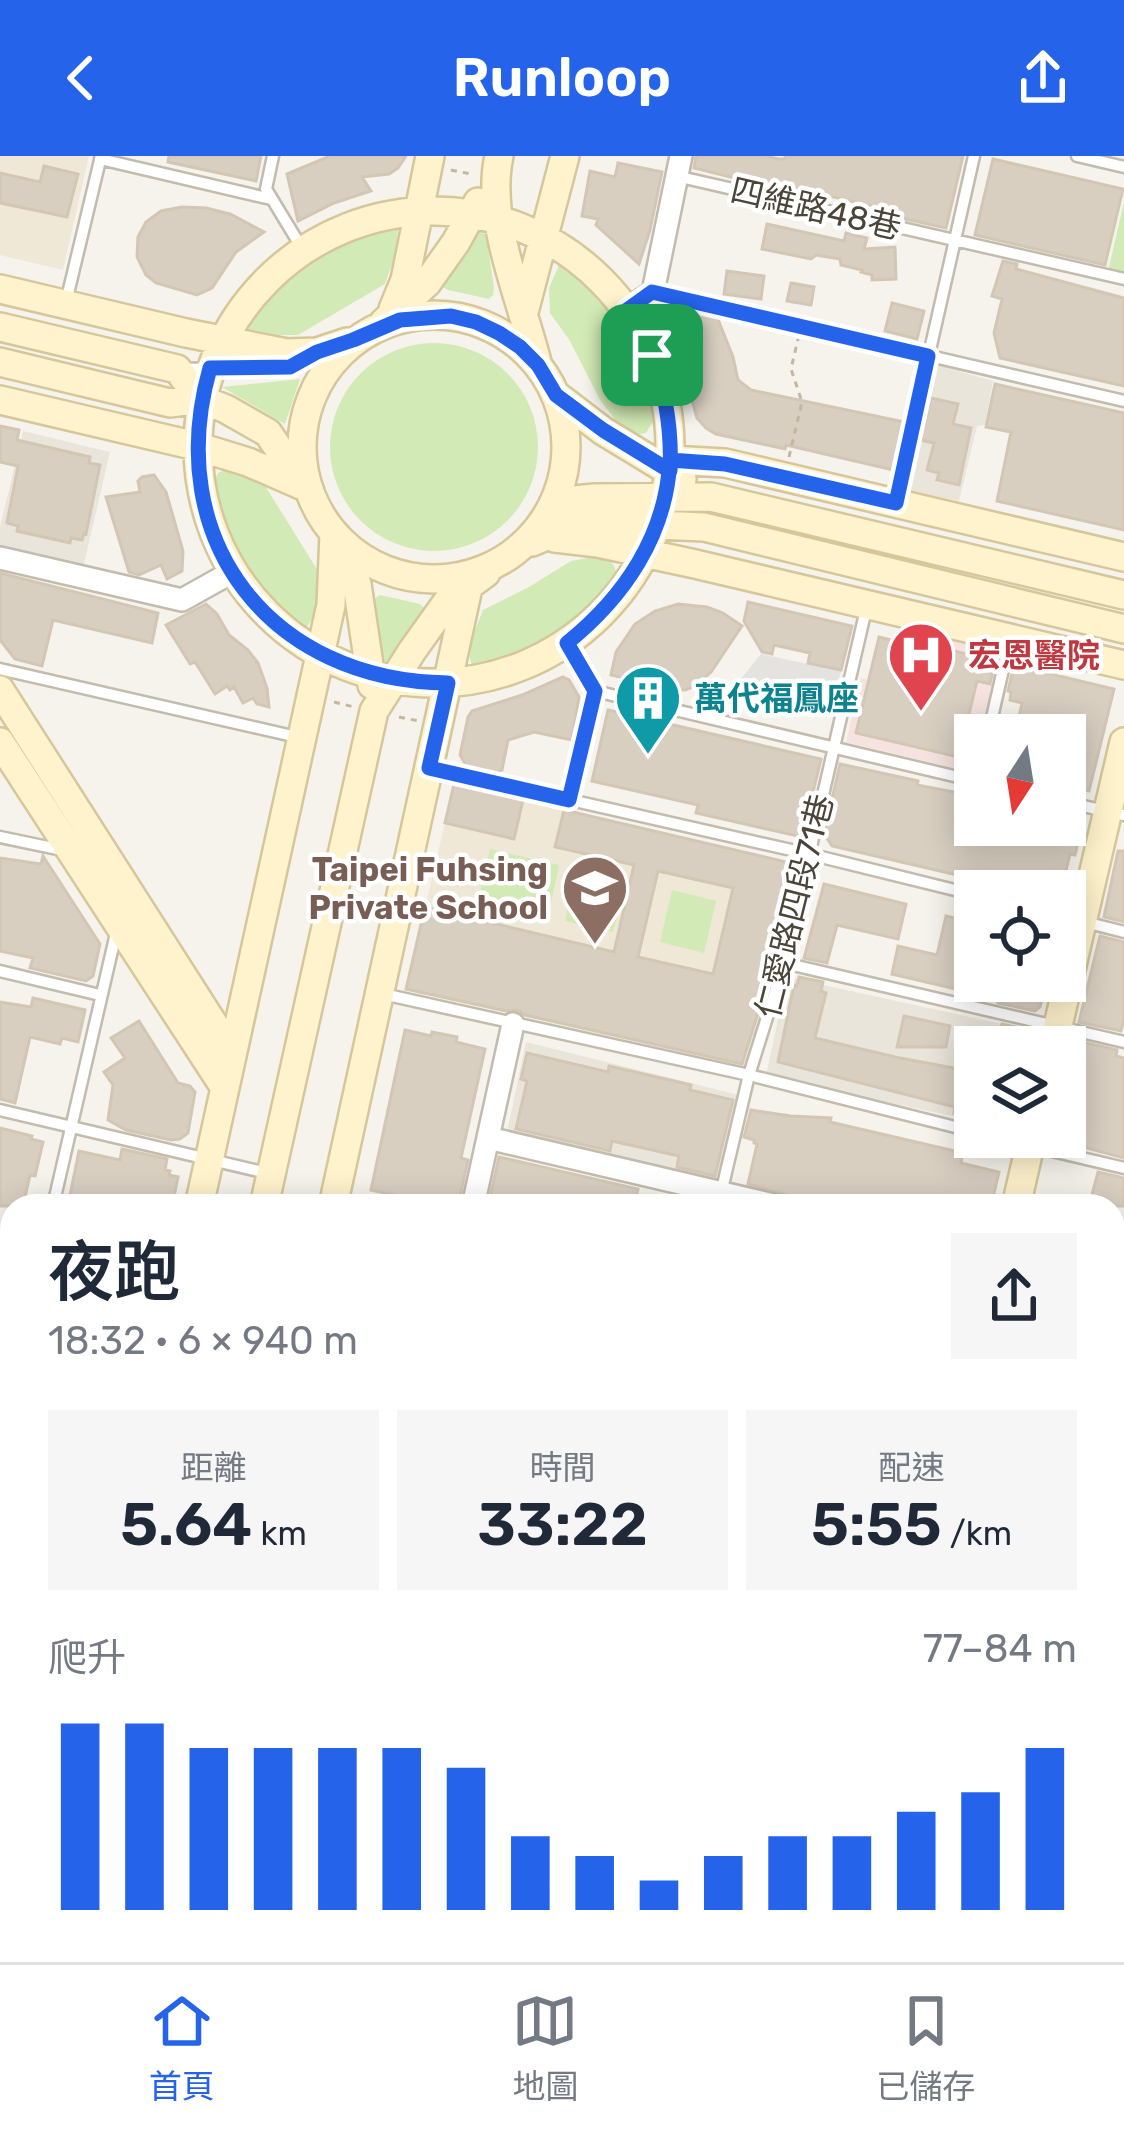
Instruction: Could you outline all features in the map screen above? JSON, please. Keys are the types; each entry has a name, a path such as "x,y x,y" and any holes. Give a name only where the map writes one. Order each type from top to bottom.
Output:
{"main road":[{"path":"373,329 405,280 430,156"},
{"path":"524,312 565,156"},
{"path":"306,489 303,423 333,361 427,283 456,242 483,216 497,168"},
{"path":"420,211 483,216 544,238 592,271 627,310 660,377 670,424 669,476 646,553 598,618 567,643 498,675 448,683 382,677 319,655 274,621 232,572 206,512 199,479 196,446 201,399 221,340 256,290 303,250 358,223 388,215 420,211"},
{"path":"483,216 524,312 538,365"},
{"path":"0,289 287,353 317,352 400,320 434,316 464,319 499,333 538,365 556,395 565,423 562,482 540,531"},
{"path":"0,327 177,369 201,399"},
{"path":"0,362 170,403 201,399 268,433 334,534 357,584 382,677"},
{"path":"556,395 669,476 711,496 1124,595"},
{"path":"0,400 196,446 248,462 306,489"},
{"path":"267,1194 382,677 447,602 574,500 725,464 1124,557"},
{"path":"540,531 587,522 704,527 1124,629"},
{"path":"540,531 1124,665"},
{"path":"334,534 360,557 391,572 425,579 460,577 493,566"},
{"path":"202,1194 331,604 334,534"},
{"path":"336,1194 468,588"},
{"path":"0,690 232,1053"},
{"path":"0,742 225,1088"},
{"path":"1086,889 1116,813 1124,742"},
{"path":"1019,1194 1027,1158"}],"street":[{"path":"627,310 652,292 679,166"},
{"path":"0,558 182,600 232,572"},
{"path":"476,1194 513,1024"},
{"path":"488,1138 701,1194"}],"lane":[{"path":"273,156 266,189 303,250"},
{"path":"896,503 974,156"},
{"path":"1077,156 1124,167"},
{"path":"65,305 101,158 271,199"},
{"name":"四維路48巷","path":"679,166 956,241 1124,279"},
{"path":"652,292 1124,401"},
{"path":"177,369 290,367 317,352"},
{"name":"仁愛路四段71巷","path":"721,1194 749,1076 784,963 868,605"},
{"path":"993,714 1010,639"},
{"path":"567,643 595,691 569,800"},
{"path":"0,669 301,737"},
{"path":"595,691 954,776"},
{"path":"429,768 954,890"},
{"path":"1086,807 1116,813"},
{"path":"0,836 71,851"},
{"path":"1086,923 1124,932"},
{"path":"56,1194 118,925"},
{"path":"784,963 1015,1026"},
{"path":"0,971 100,995"},
{"path":"380,993 954,1127"},
{"path":"1086,1039 1124,1042"},
{"path":"0,1110 271,1174"},
{"path":"1086,1157 1124,1168"}],"path":[{"path":"785,477 802,403 790,369 801,325"}],"shaded area":[{"path":"0,156 89,156 63,270 0,255"},
{"path":"934,364 993,381 985,425 977,426 959,501 905,490"},
{"path":"23,431 110,452 83,568 0,549 0,527"},
{"name":"宏恩醫院","path":"951,637 1004,649 989,714 954,714 954,768 846,742 861,678 928,694 939,690"},
{"path":"761,654 841,671 834,703 787,693 783,707 728,695"},
{"name":"Taipei Fuhsing Private School","path":"454,784 795,864 747,1068 406,989"},
{"path":"787,977 1011,1026 954,1026 954,1116 766,1076"},
{"path":"526,1042 739,1095 720,1185 507,1132"}],"green space":[{"path":"1124,202 1124,275 1108,271"},
{"path":"395,227 396,252 385,284 298,335 249,329 248,324 277,288 312,261"},
{"path":"478,231 487,240 494,288 489,299 448,290 442,281"},
{"path":"559,265 596,293 634,353 654,420 646,433 634,435 620,426 550,313 549,288"},
{"path":"434,343 474,351 508,373 530,407 538,447 530,487 508,521 474,543 434,551 394,543 360,521 338,487 330,447 338,407 360,373 394,351"},
{"path":"300,379 285,424 222,387"},
{"path":"230,468 264,484 318,571 317,610 306,629 274,606 238,556 214,486 218,473"},
{"path":"598,556 611,562 616,575 586,608 534,645 472,667 468,648 483,610 571,561"},
{"path":"380,595 424,608 389,665 382,664 373,600"},
{"path":"490,849 559,865 548,917 478,901"},
{"path":"577,868 626,879 613,932 565,921"},
{"path":"672,890 716,901 704,953 660,942"}],"building":[{"path":"169,156 261,156 256,181 168,162"},
{"path":"330,156 406,156 389,174 362,177 371,191 298,221 287,174"},
{"path":"696,156 963,156 946,228 771,182 770,187 694,168"},
{"path":"993,159 1123,189 1105,265 975,235"},
{"path":"618,163 662,172 639,264 596,225 598,219 582,216 590,171 615,177"},
{"path":"44,166 78,174 67,217 0,203 0,173 40,182"},
{"path":"182,207 230,214 264,232 236,252 212,288 197,295 156,283 137,257 138,237 146,222 161,211"},
{"path":"767,224 844,241 846,233 867,238 864,249 895,247 896,279 872,280 862,270 841,265 840,259 816,255 811,259 762,249"},
{"path":"1003,261 1017,264 1016,269 1124,298 1124,386 1000,358 994,333 1002,299 992,296"},
{"path":"727,271 764,276 761,299 724,294"},
{"path":"791,283 814,287 811,305 787,301"},
{"path":"892,303 924,311 917,339 885,331"},
{"path":"673,307 717,317 738,380 751,390 904,422 893,470 716,434 706,428 697,418 680,358 658,314"},
{"path":"995,384 1124,413 1124,530 997,501 1011,432 986,427"},
{"path":"931,398 958,404 953,424 971,428 959,485 937,480 939,473 927,470 934,443 920,440"},
{"path":"0,426 19,430 17,440 90,457 89,463 100,465 82,540 71,538 70,543 39,536 17,531 18,526 7,523 18,466 0,462"},
{"path":"154,475 166,492 183,551 182,571 167,579 161,565 139,575 129,572 106,497 140,492 138,481"},
{"path":"0,573 158,613 152,643 53,620 42,666 15,659 0,640"},
{"path":"748,602 852,626 841,670 808,663 810,653 774,645 772,654 762,652 744,621"},
{"path":"206,604 258,663 269,707 253,698 243,703 234,687 215,694 166,625"},
{"path":"678,604 707,607 742,626 711,672 685,690 611,675 616,652 635,624"},
{"name":"宏恩醫院","path":"879,637 995,661 990,684 977,681 969,714 954,714 954,756 856,733"},
{"path":"1014,665 1114,689 1089,791 1086,714 1020,714 1022,703 1010,700"},
{"path":"563,677 579,697 572,740 534,732 508,740 502,770 467,767 460,755 472,711"},
{"path":"608,710 821,759 802,837 696,813 698,805 592,781"},
{"path":"840,764 954,792 954,846 1077,846 1066,870 954,870 954,874 832,846 824,834"},
{"path":"454,784 523,800 514,839 445,823"},
{"name":"Taipei Fuhsing Private School","path":"564,810 795,864 742,1064 517,1010 406,989 425,907 614,952 634,865 555,847","holes":["658,871 733,888 713,974 638,957"]},
{"path":"1118,851 1124,851 1124,922 1104,917"},
{"path":"43,856 100,944 93,976 86,981 30,968 33,958 0,951 0,858 41,864"},
{"path":"824,884 906,904 898,939 837,925 827,963 804,958"},
{"path":"946,916 954,918 954,988 892,974 898,946 937,955"},
{"path":"1100,936 1124,942 1121,1031 1079,1022"},
{"path":"799,977 823,982 821,991 826,993 815,1038 954,1068 954,1107 778,1062"},
{"path":"33,998 85,1010 78,1042 62,1038 60,1044 30,1037 15,1103 0,1099 0,1002 31,1007"},
{"path":"998,1002 1041,1002 1035,1011"},
{"path":"904,1016 950,1026 946,1047 897,1047"},
{"path":"139,1021 178,1083 195,1092 188,1133 180,1139 126,1130 108,1120 113,1085 104,1072 125,1058 111,1038"},
{"path":"405,1030 457,1037 456,1042 485,1049 461,1158 468,1160 461,1194 371,1190"},
{"path":"1086,1043 1117,1050 1116,1056 1124,1058 1124,1158 1086,1148"},
{"path":"527,1053 608,1072 609,1066 733,1100 715,1176 677,1167 679,1156 612,1141 610,1151 516,1129 527,1081 521,1079"},
{"path":"751,1110 831,1118 830,1122 954,1151 961,1163 999,1172 994,1194 784,1194 748,1184 754,1140 744,1137"},
{"path":"0,1128 43,1142 26,1194 0,1194"},
{"path":"122,1149 167,1159 165,1170 178,1177 174,1194 70,1194 79,1151 120,1160"},
{"path":"499,1157 638,1189 637,1194 491,1194"},
{"path":"1098,1172 1124,1178 1124,1194 1092,1194"}],"place":[{"name":"宏恩醫院","path":"921,714"},
{"name":"萬代福鳳座","path":"648,757"},
{"name":"Taipei Fuhsing Private School","path":"595,947"}],"route":[{"path":"652,355 627,310 652,292 928,356 896,503 725,464 670,460 670,471 666,497 646,553 614,600 567,643 595,691 569,800 429,768 448,683 393,680 319,655 251,598 217,543 206,512 196,446 210,368 290,367 400,320 451,316 476,322 520,347 556,395 624,445 670,471 671,448 670,424 652,355"}]}
